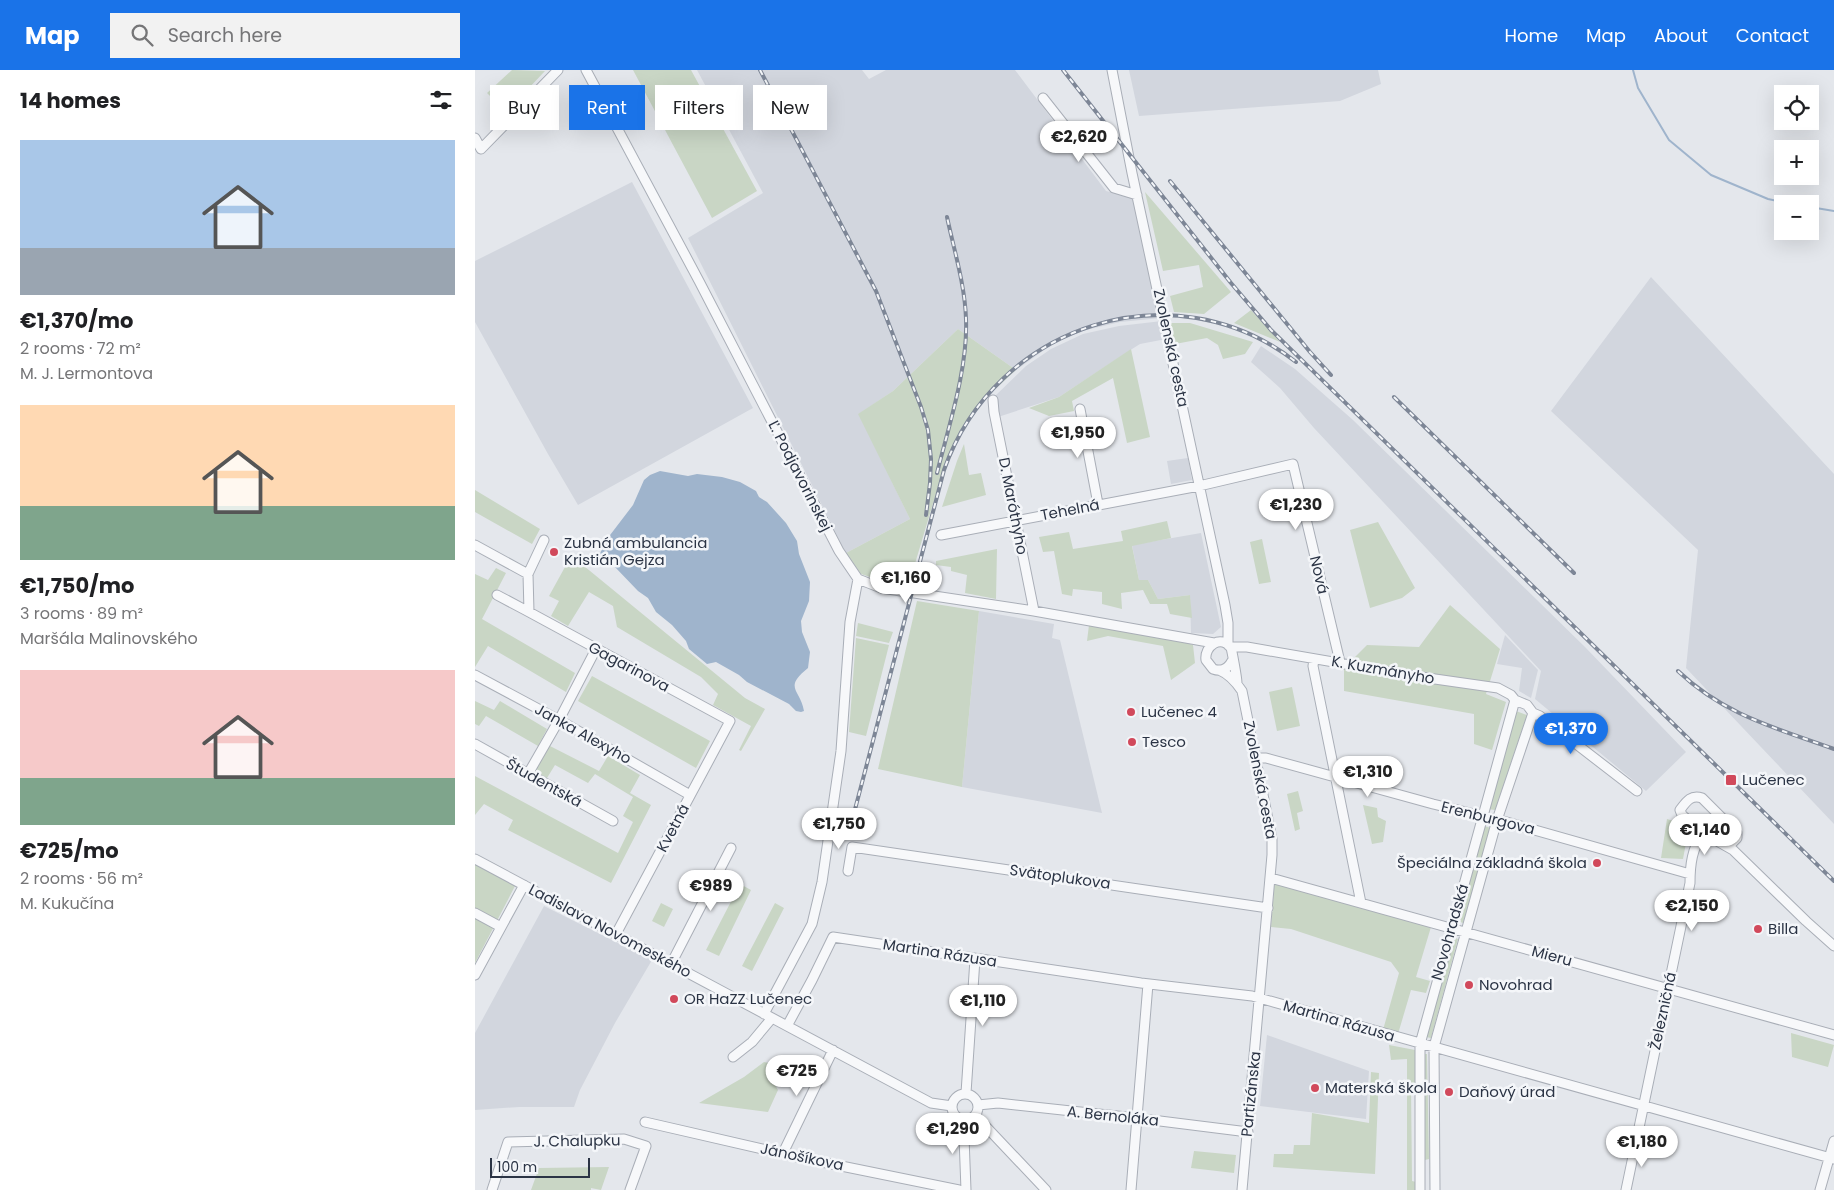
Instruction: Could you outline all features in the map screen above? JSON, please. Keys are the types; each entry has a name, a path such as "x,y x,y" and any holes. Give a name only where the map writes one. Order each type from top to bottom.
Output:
{"street":[{"path":"475,138 481,149 558,70"},
{"name":"Ľ. Podjavorinskej","path":"586,70 699,281 839,551 859,579"},
{"name":"Zvolenská cesta","path":"1112,70 1228,626 1229,646 1237,683 1242,691 1257,758 1272,839 1271,878 1261,999"},
{"path":"1043,98 1114,188 1137,195"},
{"name":"D. Maróthyho","path":"993,400 1034,612"},
{"path":"1081,409 1098,504"},
{"name":"Nová","path":"1199,486 1293,464 1340,662"},
{"name":"Tehelná","path":"941,535 1199,486"},
{"path":"529,612 528,574 544,540"},
{"path":"475,545 528,574"},
{"path":"733,1057 752,1042 768,1016 815,914 824,870 841,751 850,622 859,579 881,588 1229,646"},
{"name":"Gagarinova","path":"497,595 730,721"},
{"path":"1205,653 1209,647 1216,643 1228,626"},
{"path":"1219,670 1227,668 1233,659 1247,647 1234,639 1228,626"},
{"path":"1193,639 1205,653 1207,664 1213,669 1224,672 1237,683"},
{"name":"K. Kuzmányho","path":"1229,646 1247,647 1413,676 1498,688 1511,695 1515,700 1527,705 1533,713 1540,716 1637,791"},
{"path":"528,774 596,649"},
{"path":"1314,659 1313,666 1361,903"},
{"name":"Janka Alexyho","path":"475,675 559,720 690,795"},
{"name":"Novohradská","path":"1419,1190 1420,1044 1515,700"},
{"name":"Novohradská","path":"1435,1190 1434,1047 1497,820 1533,713"},
{"name":"Kvetná","path":"616,934 730,721"},
{"name":"Študentská","path":"475,744 613,821"},
{"name":"Erenburgova","path":"1257,758 1266,758 1690,874"},
{"path":"1729,846 1737,838 1737,833 1702,798 1694,797 1690,799 1680,812 1682,815 1703,833 1729,846 1834,946"},
{"name":"Železničná","path":"1625,1190 1690,883 1695,847 1703,833"},
{"name":"Svätoplukova","path":"848,871 852,847 1268,908"},
{"path":"671,964 731,848"},
{"name":"Ladislava Novomeského","path":"475,859 931,1103 951,1106"},
{"name":"Mieru","path":"1271,878 1834,1035"},
{"path":"475,975 524,885"},
{"path":"475,913 501,927"},
{"name":"Martina Rázusa","path":"787,1026 813,980 833,937 1148,984 1252,996 1832,1158"},
{"path":"966,1093 975,959"},
{"path":"1131,1190 1148,984"},
{"name":"Partizánska","path":"1242,1190 1261,999"},
{"path":"783,1153 833,1050"},
{"path":"966,1093 974,1097 978,1105 975,1115 971,1119 965,1120 955,1116 951,1106 957,1096 966,1093"},
{"name":"A. Bernoláka","path":"978,1105 998,1103 1248,1132"},
{"path":"975,1115 1046,1190"},
{"path":"965,1120 966,1190"},
{"name":"Jánošíkova","path":"645,1122 959,1190"},
{"name":"J. Chalupku","path":"492,1190 508,1142 616,1139 624,1139 646,1146 630,1190"},
{"path":"1819,1190 1832,1158 1834,1141"},
{"path":"1420,1169 1434,1168"}],"shaded area":[{"path":"697,70 862,70 869,79 886,70 1015,70 1106,191 1136,199 1161,318 1120,322 1082,331 1054,343 1016,370 958,329 893,391 859,414 910,519 846,553 688,238 763,193 729,130 743,130 743,85 705,85"},
{"path":"1129,70 1378,70 1381,84 1340,101 1139,116"},
{"path":"632,182 753,408 578,505 475,322 475,261"},
{"path":"1651,277 1834,474 1834,824 1686,668 1698,550 1551,411"},
{"path":"1162,321 1166,339 1140,344 1059,397 998,417 994,397 1026,366 1051,349 1083,334 1119,326"},
{"path":"1261,346 1295,369 1353,420 1585,647 1686,752 1646,791 1535,699 1541,671 1314,428 1280,388 1251,362"},
{"path":"1188,458 1192,480 1171,484 1167,461"},
{"path":"1201,533 1221,627 1213,634 1191,633 1190,595 1158,599 1148,580 1139,580 1132,545"},
{"path":"979,611 1054,624 1052,638 1060,640 1102,813 962,787"},
{"path":"1505,635 1538,670 1531,698 1519,691 1522,668 1497,664"},
{"path":"544,906 652,960 615,1023 580,1090 574,1107 519,1107 475,1110 475,1033"},
{"name":"Materská škola","path":"1267,1035 1369,1071 1366,1119 1260,1106"}],"green space":[{"path":"512,70 545,71 532,85 496,85"},
{"path":"633,70 691,70 699,85 655,85 655,111 645,92 645,85 641,85"},
{"path":"665,130 724,130 757,191 712,218"},
{"path":"1145,192 1231,292 1204,314 1174,312 1170,296 1203,287 1199,265 1163,271"},
{"path":"1251,310 1280,342 1234,323"},
{"path":"1170,323 1190,323 1253,342 1245,354 1223,359 1218,345 1207,338 1175,344"},
{"path":"958,329 1016,370 981,402 962,427 946,460 908,587 861,574 846,553 910,519 858,414 893,391"},
{"path":"1131,349 1150,437 1127,443 1113,378 1072,401 1074,411 1049,416 1029,408 1059,397"},
{"path":"964,444 969,475 981,473 986,495 942,507 957,461"},
{"path":"475,490 540,529 532,544 475,512"},
{"path":"1167,521 1171,538 1132,546 1139,580 1148,580 1158,599 1190,595 1192,618 1170,614 1167,604 1150,604 1143,590 1121,593 1122,609 1102,604 1102,592 1073,589 1072,596 1062,594 1054,551 1043,552 1039,537 1069,532 1073,549 1123,541 1121,531"},
{"path":"1378,522 1415,588 1402,598 1370,608 1350,530"},
{"path":"1262,539 1271,582 1259,584 1250,542"},
{"path":"997,549 996,599 965,593 967,575 951,571 951,567 936,565 936,561"},
{"path":"573,557 745,698 765,709 741,751 739,750 751,726 713,705 718,694 701,677 617,627 613,606 589,592 568,626 551,616 559,601 549,596 565,567"},
{"path":"496,568 506,573 482,619 575,673 566,692 488,646 475,667 475,574 488,580"},
{"path":"917,601 979,611 962,787 878,769"},
{"path":"1450,605 1500,649 1486,694 1506,702 1492,750 1474,744 1474,714 1344,691 1344,668 1367,645 1419,647"},
{"path":"858,623 893,632 889,643 856,636"},
{"path":"1089,625 1178,640 1193,645 1195,663 1171,680 1163,646 1108,636 1087,641"},
{"path":"856,638 889,645 866,736 849,732"},
{"path":"592,676 710,741 696,768 578,701"},
{"path":"1292,687 1300,726 1277,731 1269,692"},
{"path":"475,701 494,710 500,701 547,729 538,746 486,716 479,726 475,724"},
{"path":"1516,711 1527,715 1495,810 1488,809"},
{"path":"548,745 599,771 608,756 640,775 630,793 651,805 611,883 508,830 513,820 484,804 475,815 475,776 618,853 633,822 623,816 633,797 595,774 588,783 555,765 547,778 533,771"},
{"path":"1298,791 1303,811 1297,813 1300,829 1295,831 1287,794"},
{"path":"1363,805 1377,808 1378,817 1386,821 1383,842 1372,844"},
{"path":"1667,819 1680,823 1678,828 1683,833 1682,842 1686,843 1683,859 1661,858"},
{"path":"1484,826 1491,828 1463,923 1458,921"},
{"path":"475,864 515,886 475,963"},
{"path":"1275,878 1431,927 1416,977 1430,981 1426,993 1411,990 1398,1034 1383,1030 1399,973 1391,962 1291,929 1271,927"},
{"path":"740,884 751,890 719,956 706,950"},
{"path":"661,903 673,909 664,927 652,921"},
{"path":"775,903 784,908 752,971 742,966"},
{"path":"1453,937 1458,939 1431,1038 1426,1037"},
{"path":"1791,1033 1834,1045 1828,1067 1792,1057"},
{"path":"1389,1045 1415,1050 1417,1086 1411,1086 1412,1181 1416,1182 1416,1190 1407,1190 1407,1059 1391,1060"},
{"path":"1424,1054 1427,1054 1429,1159 1425,1160"},
{"path":"764,1062 782,1068 774,1083 778,1090 768,1112 699,1103 744,1077"},
{"path":"1371,1072 1379,1073 1375,1174 1273,1167 1274,1154 1293,1154 1294,1145 1310,1145 1312,1113 1369,1123"},
{"path":"1194,1151 1236,1155 1234,1173 1191,1168"},
{"path":"609,1167 601,1190 591,1188 591,1190 531,1190 539,1168"}],"water":[{"path":"660,471 688,476 697,474 722,477 740,482 756,491 759,497 767,502 786,523 797,541 799,554 810,582 809,601 801,621 802,632 810,652 808,668 796,680 795,685 804,711 796,711 789,704 747,682 739,675 716,662 707,664 689,649 686,641 672,625 656,612 648,598 638,591 614,566 605,561 600,554 604,543 633,505 644,480"}],"waterway":[{"path":"1633,70 1638,88 1669,140 1711,175 1774,200"},
{"path":"1819,208 1834,211"}],"railway":[{"path":"760,70 876,291 921,407 928,430 931,459 926,515"},
{"path":"1063,70 1231,283 1271,330 1834,881"},
{"path":"1170,181 1331,375"},
{"path":"937,473 957,396 966,338 964,293 947,217"},
{"path":"853,817 944,470 969,420 1003,378 1045,347 1093,326 1144,316 1196,318 1248,333 1296,362"},
{"path":"1394,397 1574,573"},
{"path":"1678,671 1714,699 1751,719 1834,749"}],"place":[{"name":"Zubná ambulancia Kristián Gejza","path":"554,552"},
{"name":"Lučenec 4","path":"1131,712"},
{"name":"Tesco","path":"1132,742"},
{"name":"Lučenec","path":"1731,780"},
{"name":"Špeciálna základná škola","path":"1597,863"},
{"name":"Billa","path":"1758,929"},
{"name":"Novohrad","path":"1469,985"},
{"name":"OR HaZZ Lučenec","path":"674,999"},
{"name":"Materská škola","path":"1315,1088"},
{"name":"Daňový úrad","path":"1449,1092"}]}
